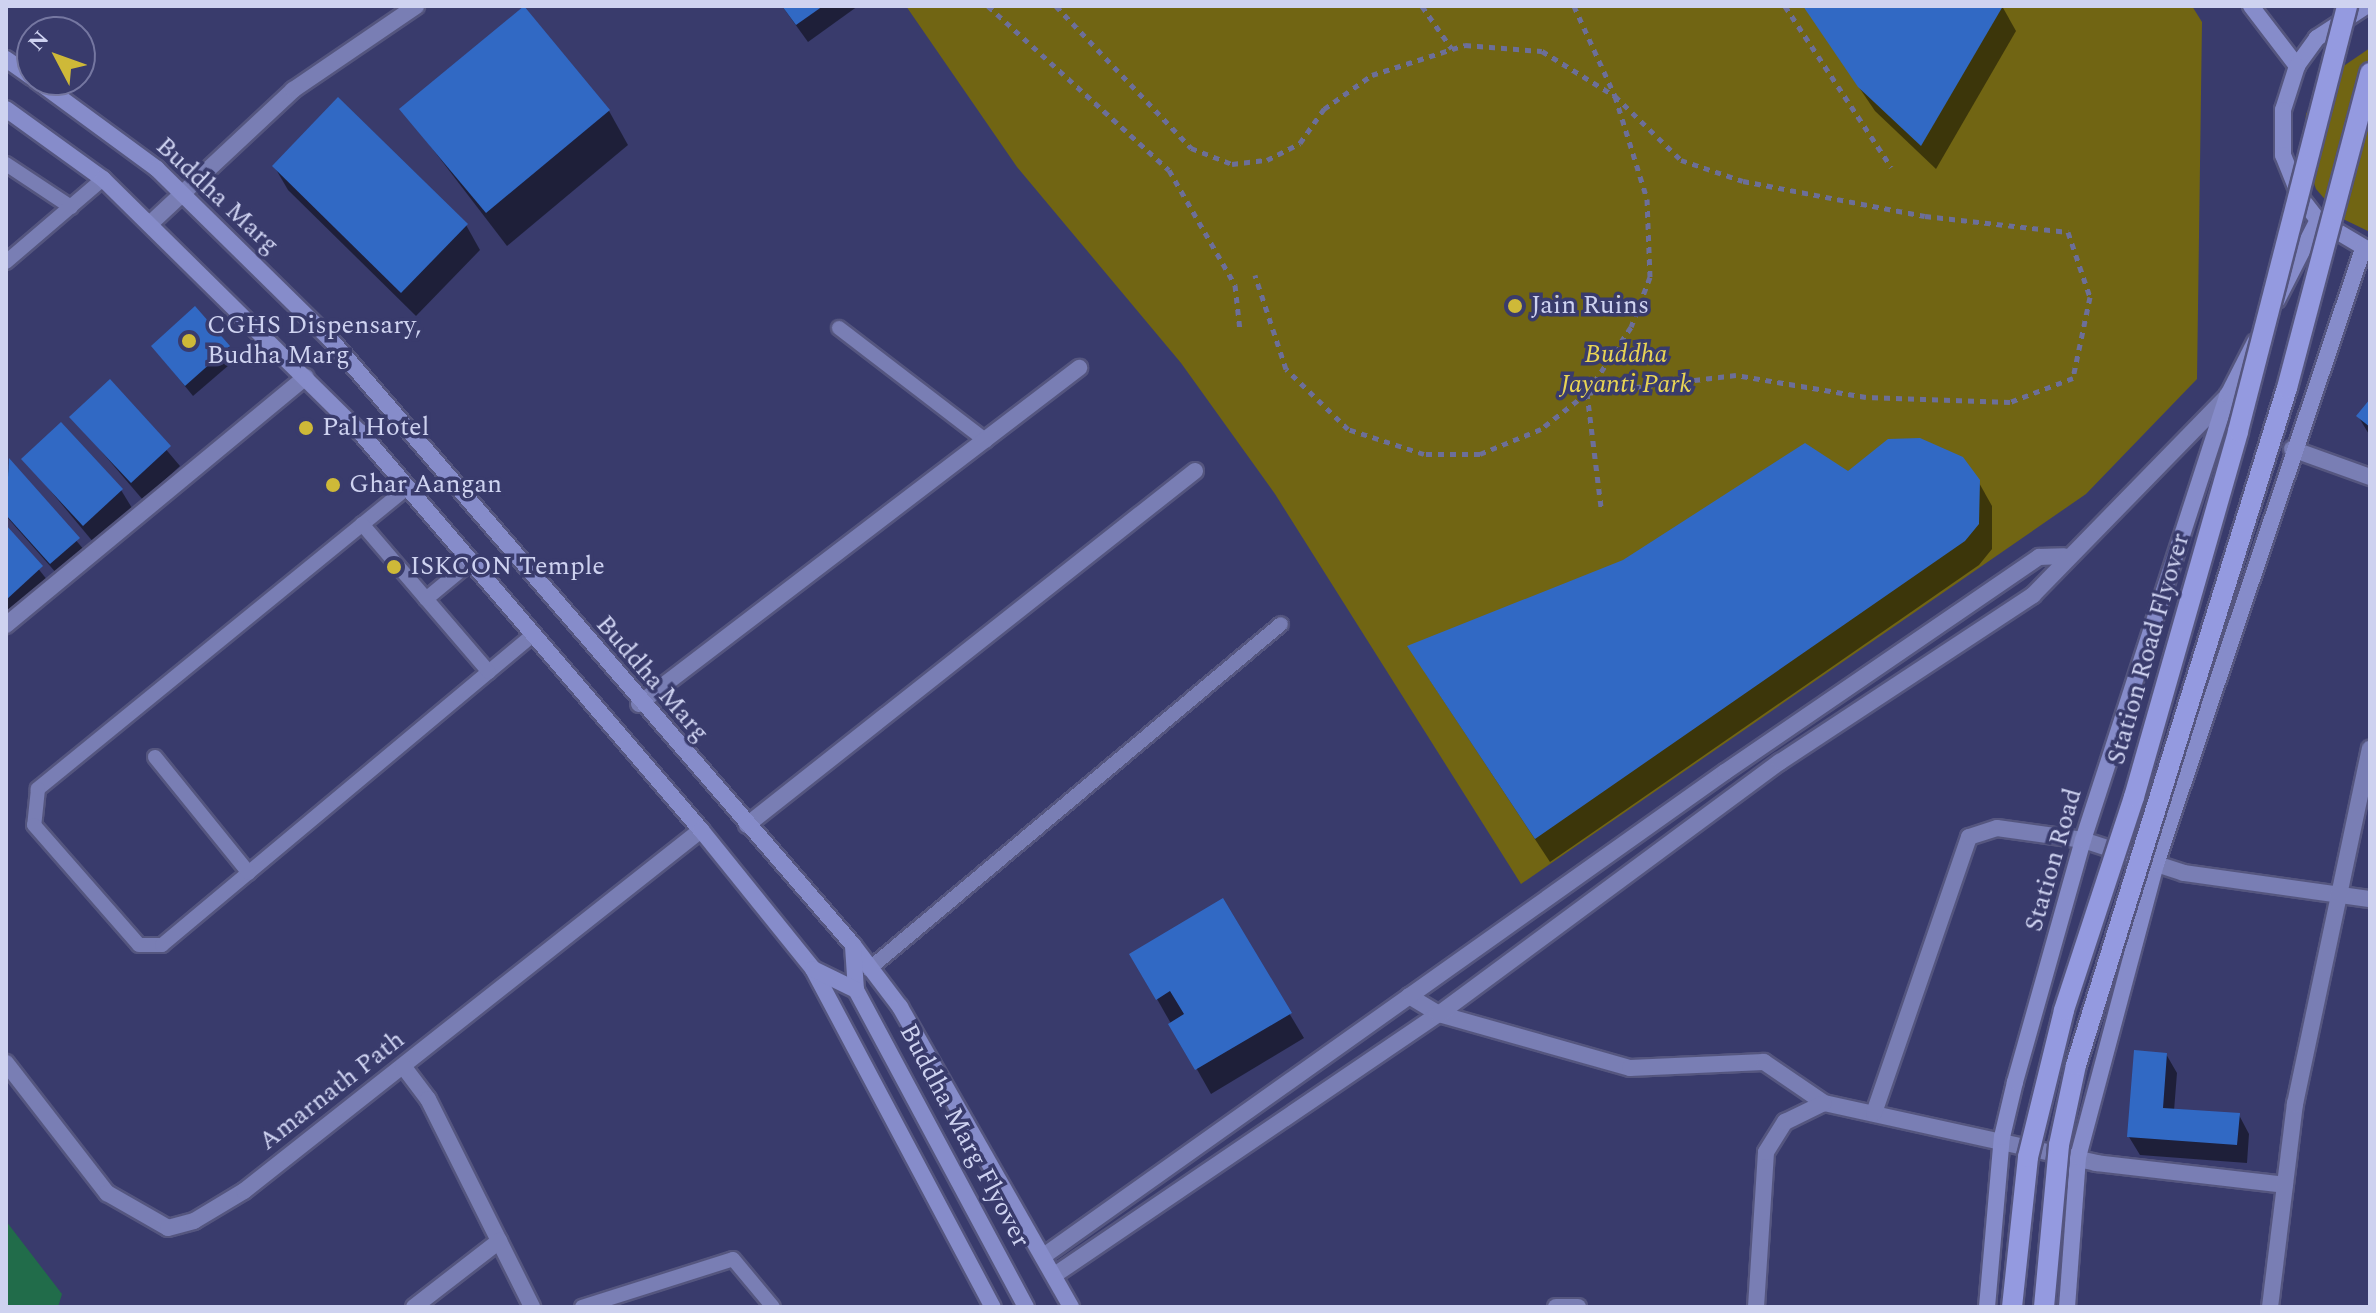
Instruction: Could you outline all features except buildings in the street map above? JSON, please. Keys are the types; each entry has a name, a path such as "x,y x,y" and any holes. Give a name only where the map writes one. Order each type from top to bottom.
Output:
{"main road":[{"path":"2251,6 2297,66"},
{"path":"2067,1307 2078,1157 2156,864 2292,449 2367,250 2318,220 2283,155 2283,110 2297,66 2343,9 2366,6"},
{"name":"Station Road Flyover","path":"2012,1307 2028,1157 2064,1010 2134,797 2234,446 2343,9"},
{"name":"Station Road Flyover","path":"2044,1307 2059,1145 2076,1065 2287,388 2370,73"},
{"name":"Buddha Marg","path":"56,96 182,193 330,339 639,704 853,945 900,1007 1056,1274 1071,1307"},
{"path":"6,109 103,179 306,377 408,487 701,830 813,969 993,1307"},
{"name":"Station Road","path":"1987,1307 2002,1137 2083,840 2228,395 2318,220"},
{"name":"Buddha Marg Flyover","path":"853,945 856,990 1026,1307"},
{"path":"813,969 856,990"}],"street":[{"path":"151,223 293,90 416,6"},
{"path":"639,704 1079,368"},
{"path":"6,625 306,377"},
{"path":"1056,1274 1439,1014 1859,708 2033,595 2064,556 2228,395"},
{"path":"2292,449 2370,477"},
{"path":"747,825 1195,471"},
{"path":"1045,1255 1625,844 2039,557 2064,556"},
{"path":"2270,1307 2285,1185 2335,890 2370,749"},
{"path":"1874,1113 1969,837 1997,828 2083,840 2156,864 2335,890 2370,899"},
{"name":"Amarnath Path","path":"6,1063 107,1193 168,1228 244,1191 701,830"},
{"path":"1625,844 1639,866"},
{"path":"1409,996 1439,1014 1630,1068 1764,1062 1824,1103 2002,1137 2078,1157 2285,1185"},
{"path":"403,1066 428,1099 532,1307"},
{"path":"1756,1307 1766,1152 1785,1122 1824,1103"},
{"path":"414,1307 499,1241"},
{"path":"1556,1307 1578,1307"}],"lane":[{"path":"6,164 71,207"},
{"path":"6,262 103,179"},
{"path":"839,328 986,441"},
{"path":"408,487 38,789 33,802 34,825 139,945 162,945 534,634"},
{"path":"362,524 489,672"},
{"path":"426,599 472,561"},
{"path":"869,969 1281,624"},
{"path":"155,757 249,873"},
{"path":"582,1307 716,1259 733,1259 773,1307"}],"path":[{"path":"988,6 1169,170 1235,285 1240,330"},
{"path":"1056,6 1191,148 1232,164 1267,160 1300,143 1324,109 1372,75 1452,49 1542,51 1615,96 1681,160 1743,181 1925,216 2068,232 2090,297 2073,378 2010,402 1866,397 1736,375 1587,393"},
{"path":"1422,6 1452,49"},
{"path":"1255,275 1286,369 1348,429 1424,454 1480,454 1541,429 1587,393 1631,327 1650,277 1647,199 1615,96 1574,6"},
{"path":"1785,6 1891,167"},
{"path":"1587,393 1601,507"}],"green space":[{"name":"Buddha Jayanti Park","path":"906,6 2192,6 2202,22 2197,379 2086,494 1521,884 1275,494 1181,363 1017,167"},
{"path":"2370,48 2370,232 2341,218 2316,189 2303,152 2306,114 2323,80"}],"shaded area":[{"path":"6,1221 62,1294 58,1307 6,1307"}],"place":[{"name":"Jain Ruins","path":"1515,306"},
{"name":"CGHS Dispensary, Budha Marg","path":"189,341"},
{"name":"Pal Hotel","path":"306,428"},
{"name":"Ghar Aangan","path":"333,485"},
{"name":"ISKCON Temple","path":"394,567"}]}
